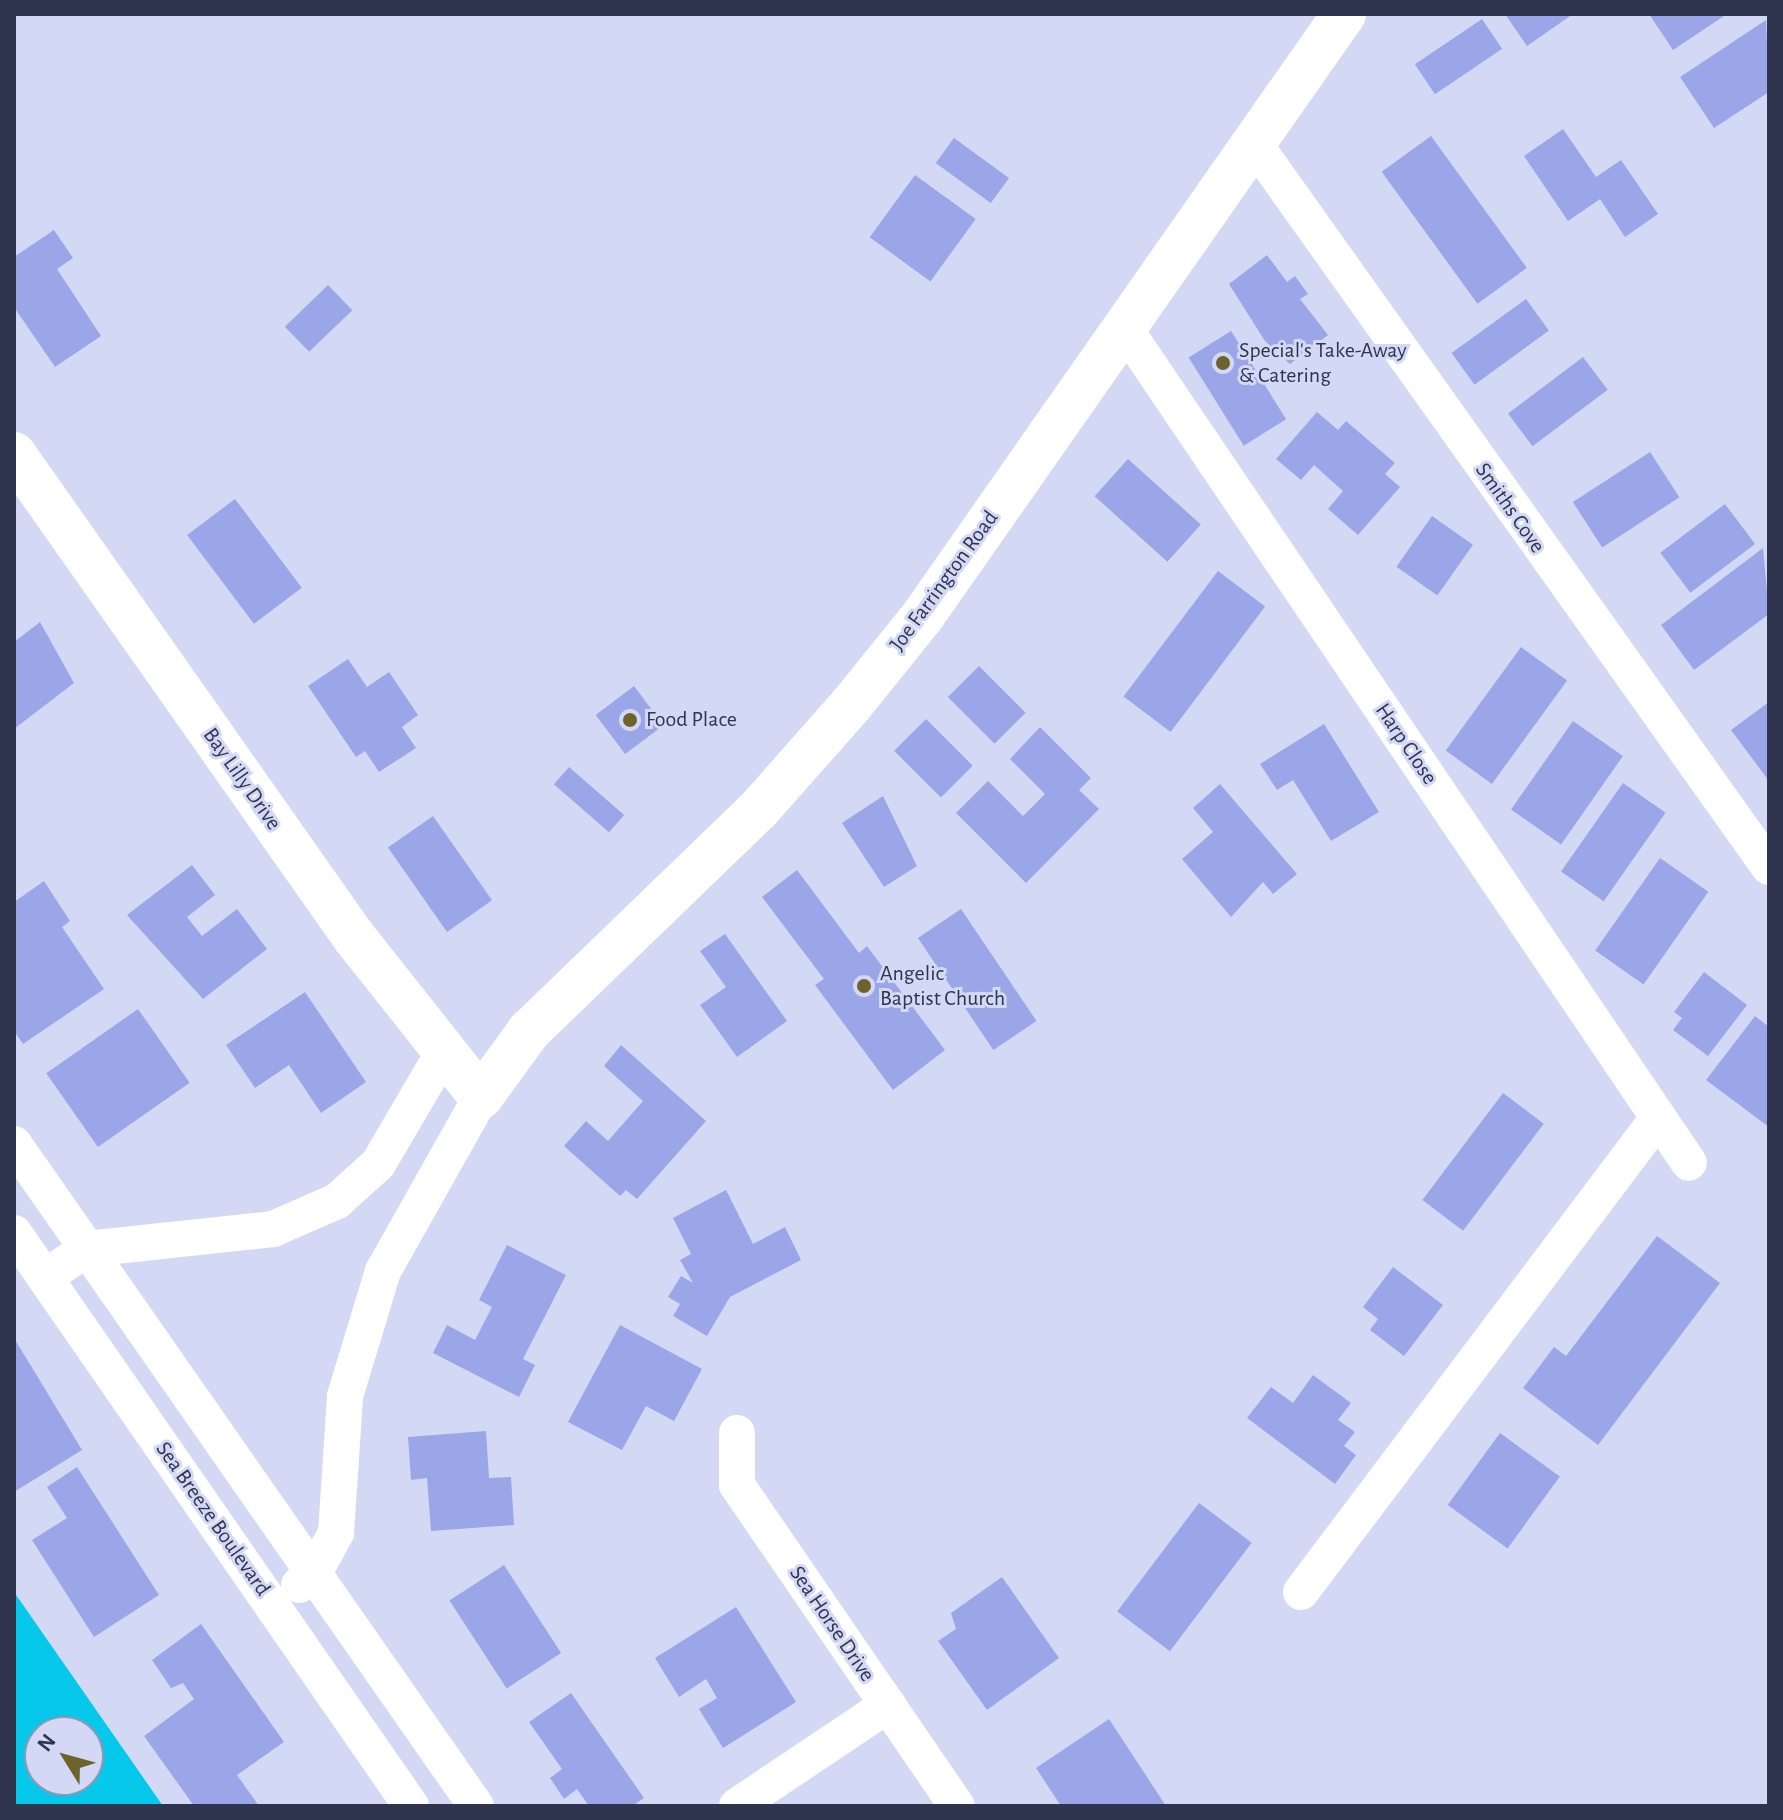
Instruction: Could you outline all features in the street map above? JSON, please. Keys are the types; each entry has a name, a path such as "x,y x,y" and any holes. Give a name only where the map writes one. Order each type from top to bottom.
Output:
{"main road":[{"name":"Joe Farrington Road","path":"481,1097 548,1011 759,809 851,705 922,617 1344,14"},
{"name":"Bay Lilly Drive","path":"14,454 443,1053 481,1097"}],"street":[{"name":"Smiths Cove","path":"1253,142 1769,867"},
{"name":"Harp Close","path":"1123,326 1689,1163"},
{"path":"45,1277 87,1249 273,1229 360,1184 443,1053"},
{"path":"272,1605 314,1573 336,1533 345,1396 361,1332 405,1226 481,1097"},
{"path":"1301,1592 1658,1118"},
{"path":"14,1144 476,1806"},
{"path":"360,1184 405,1226"},
{"name":"Sea Breeze Boulevard","path":"14,1233 411,1806"},
{"name":"Sea Horse Drive","path":"737,1433 737,1485 957,1806"},
{"path":"737,1806 888,1705"}],"water":[{"path":"14,1592 100,1716 24,1716 24,1796 104,1796 104,1721 163,1806 14,1806"}],"building":[{"path":"1505,14 1573,14 1527,46"},
{"path":"1649,14 1727,14 1673,50"},
{"path":"1482,19 1502,49 1435,94 1415,64"},
{"path":"1766,20 1769,92 1714,128 1680,77"},
{"path":"1563,129 1596,177 1621,160 1658,214 1625,237 1600,199 1568,221 1524,156"},
{"path":"1431,136 1527,268 1477,304 1382,172"},
{"path":"954,138 1009,178 991,203 936,163"},
{"path":"915,175 976,219 930,281 870,237"},
{"path":"54,230 73,258 57,269 101,336 55,367 14,307 14,257"},
{"path":"1267,255 1287,282 1295,276 1308,294 1300,299 1328,335 1290,364 1265,341 1229,284"},
{"path":"328,285 352,310 309,352 285,327"},
{"path":"1526,299 1549,331 1474,385 1452,353"},
{"path":"1231,331 1286,419 1244,446 1189,357"},
{"path":"1583,357 1608,390 1533,446 1508,414"},
{"path":"1317,412 1338,430 1346,421 1395,463 1385,474 1400,487 1358,535 1328,509 1343,491 1314,465 1301,480 1276,459"},
{"path":"1650,452 1679,497 1602,547 1573,502"},
{"path":"1128,459 1201,525 1167,562 1095,496"},
{"path":"235,499 302,588 254,624 187,535"},
{"path":"1725,504 1755,544 1690,593 1660,553"},
{"path":"1432,516 1473,545 1437,595 1396,567"},
{"path":"1763,548 1769,614 1694,670 1661,625"},
{"path":"1218,571 1265,607 1171,732 1124,696"},
{"path":"40,622 74,683 14,729 14,642"},
{"path":"1521,647 1567,681 1492,784 1446,751"},
{"path":"348,659 367,687 389,672 418,715 402,727 416,748 379,772 365,751 356,757 308,686"},
{"path":"979,666 1026,713 995,744 948,697"},
{"name":"Food Place","path":"634,686 663,725 625,754 596,715"},
{"path":"1769,702 1769,781 1731,730"},
{"path":"926,719 973,766 941,797 894,751"},
{"path":"1573,721 1623,756 1561,844 1511,809"},
{"path":"1324,724 1379,812 1331,841 1293,780 1277,790 1260,764"},
{"path":"1040,727 1091,778 1079,790 1099,809 1026,883 956,813 988,781 1023,816 1045,794 1010,759"},
{"path":"569,767 624,815 609,832 554,784"},
{"path":"1623,783 1666,813 1604,901 1561,871"},
{"path":"1220,784 1297,874 1273,894 1263,882 1231,917 1182,859 1213,832 1193,808"},
{"path":"883,796 917,866 884,887 842,823"},
{"path":"433,816 492,900 447,932 388,848"},
{"path":"1660,858 1708,892 1644,984 1595,951"},
{"path":"192,865 215,895 187,917 202,936 237,909 267,949 203,999 127,915"},
{"path":"797,870 859,953 867,946 945,1050 893,1090 815,985 824,979 762,897"},
{"path":"44,881 70,921 62,927 104,989 23,1044 14,1031 14,902"},
{"path":"961,909 1036,1021 993,1050 918,938"},
{"path":"725,934 787,1021 737,1057 700,1005 726,987 700,951"},
{"path":"1704,972 1747,1005 1708,1056 1673,1030 1682,1018 1674,1012"},
{"path":"305,992 366,1082 321,1113 289,1065 255,1088 226,1045"},
{"path":"138,1009 190,1083 98,1147 46,1073"},
{"path":"1755,1016 1769,1027 1769,1127 1706,1080"},
{"path":"621,1045 706,1121 637,1199 626,1190 620,1196 564,1146 586,1121 608,1141 643,1101 604,1066"},
{"path":"1503,1093 1544,1124 1463,1231 1422,1200"},
{"path":"726,1190 753,1244 785,1227 801,1260 730,1297 707,1336 673,1316 680,1304 668,1297 681,1276 693,1283 680,1260 691,1254 673,1218"},
{"path":"1657,1236 1720,1283 1598,1445 1523,1388 1554,1347 1566,1356"},
{"path":"507,1245 566,1275 523,1359 535,1365 519,1397 433,1353 447,1325 475,1340 492,1307 479,1300"},
{"path":"1393,1267 1443,1305 1404,1356 1370,1330 1378,1319 1363,1307"},
{"path":"620,1325 702,1369 674,1421 646,1406 622,1450 568,1422"},
{"path":"14,1338 82,1450 14,1492"},
{"path":"1313,1375 1351,1403 1338,1420 1355,1432 1344,1446 1356,1455 1335,1484 1247,1418 1271,1387 1293,1403"},
{"path":"486,1431 489,1478 511,1477 514,1525 431,1531 427,1478 411,1480 408,1437"},
{"path":"1500,1433 1560,1476 1508,1548 1448,1505"},
{"path":"77,1467 159,1595 94,1637 32,1540 67,1518 47,1487"},
{"path":"1199,1503 1252,1543 1170,1651 1117,1612"},
{"path":"504,1565 561,1653 507,1688 449,1600"},
{"path":"1002,1577 1059,1658 987,1710 938,1641 956,1629 951,1613"},
{"path":"736,1607 796,1702 723,1748 699,1709 717,1698 706,1679 679,1697 655,1658"},
{"path":"201,1624 284,1742 237,1775 259,1806 194,1806 144,1736 194,1699 183,1683 171,1688 152,1660"},
{"path":"571,1693 644,1798 632,1806 589,1806 577,1789 564,1799 550,1778 562,1769 529,1722"},
{"path":"1109,1719 1166,1806 1061,1806 1036,1768"}],"place":[{"name":"Special's Take-Away & Catering","path":"1223,363"},
{"name":"Food Place","path":"630,720"},
{"name":"Angelic Baptist Church","path":"864,986"}]}
